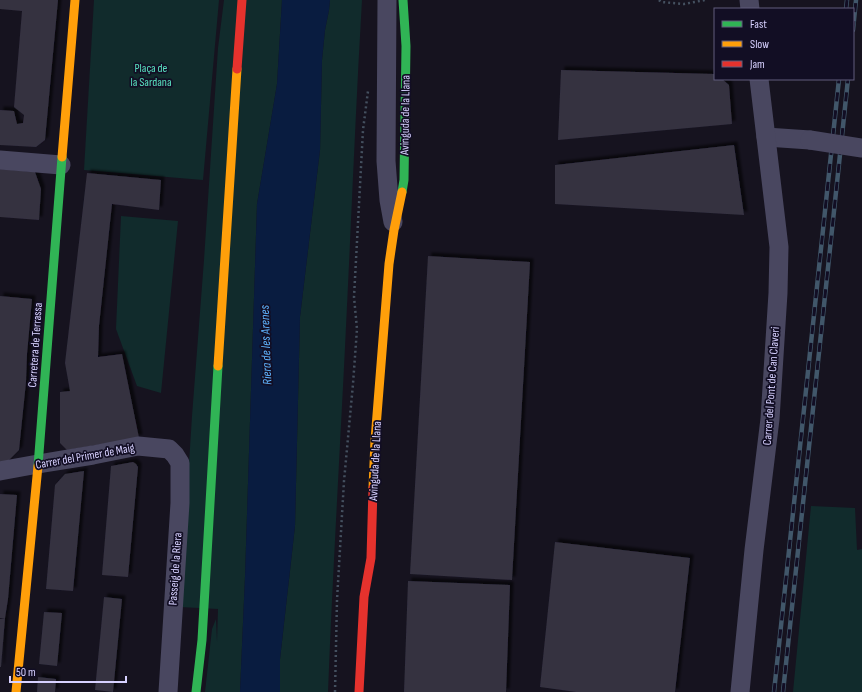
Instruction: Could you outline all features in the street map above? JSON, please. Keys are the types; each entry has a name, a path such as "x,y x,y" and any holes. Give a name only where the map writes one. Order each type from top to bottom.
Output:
{"street":[{"name":"Carretera de Terrassa","path":"16,692 38,464 75,0"},
{"path":"196,692 202,640 232,140 242,0"},
{"name":"Avinguda de la Llana","path":"387,0 386,161 394,230"},
{"name":"Avinguda de la Llana","path":"359,692 364,597 371,558 375,440 389,264 404,180 406,46 403,0"},
{"name":"Carrer del Pont de Can Claveri","path":"740,692 754,550 770,419 778,293 779,247 759,80"},
{"path":"766,137 810,140 862,148"},
{"path":"0,160 61,165"},
{"name":"Carrer del Primer de Maig","path":"0,471 138,446 169,449"},
{"name":"Passeig de la Riera","path":"168,692 180,503 180,463 169,449"}],"path":[{"path":"659,0 661,2 684,4 706,0"},
{"path":"335,692 337,600 344,481 357,329 354,296 363,130 368,84"}],"green space":[{"name":"Plaça de la Sardana","path":"94,0 219,0 203,180 84,170"},
{"path":"224,0 282,0 277,84 257,204 240,692 205,692 212,629 216,619 217,642 218,609 180,607 218,48"},
{"path":"330,0 362,0 328,692 280,692 280,659 295,526 300,317 320,150 322,60"},
{"path":"121,216 178,221 161,393 137,386 116,329"},
{"path":"811,506 855,508 857,550 862,549 862,692 793,692"}],"water":[{"name":"Riera de les Arenes","path":"282,0 330,0 322,60 320,150 300,317 295,526 280,659 280,692 240,692 257,204 277,84"}],"building":[{"path":"0,0 58,0 45,140 36,147 0,145 0,110 14,111 17,124 23,123 24,115 14,107 22,11 0,9"},
{"path":"561,70 714,74 714,80 723,80 729,85 732,124 558,140"},
{"path":"734,145 744,215 555,204 555,165"},
{"path":"0,169 35,172 41,189 39,220 0,217"},
{"path":"87,173 161,180 159,210 112,204 99,326 98,357 122,354 139,438 67,450 60,443 60,392 70,391 65,363"},
{"path":"428,256 530,262 512,580 410,574"},
{"path":"0,296 32,299 19,450 8,461 0,462"},
{"path":"133,462 138,467 128,577 102,575 111,466"},
{"path":"84,471 73,591 46,589 55,485 65,474"},
{"path":"0,494 17,495 5,618 0,618"},
{"path":"555,542 690,558 675,692 576,692 540,687"},
{"path":"408,581 510,585 506,692 404,692"},
{"path":"104,597 122,599 113,692 95,690"},
{"path":"44,612 62,613 57,666 39,664"},
{"path":"5,618 1,667 0,667 0,619"},
{"path":"38,677 56,679 55,692 37,692"}],"railway":[{"path":"846,8 847,0"},
{"path":"854,20 856,0"},
{"path":"774,692 839,80"},
{"path":"783,692 848,80"}],"traffic: fast":[{"path":"402,192 404,180 406,46 403,0"},
{"path":"38,466 62,157"},
{"path":"196,692 202,640 218,366"}],"traffic: slow":[{"path":"62,157 75,0"},
{"path":"218,366 237,69"},
{"path":"373,488 375,440 389,264 402,192"},
{"path":"16,692 38,466"}],"traffic: jam":[{"path":"237,69 242,0"},
{"path":"359,692 364,597 371,558 373,488"}]}
